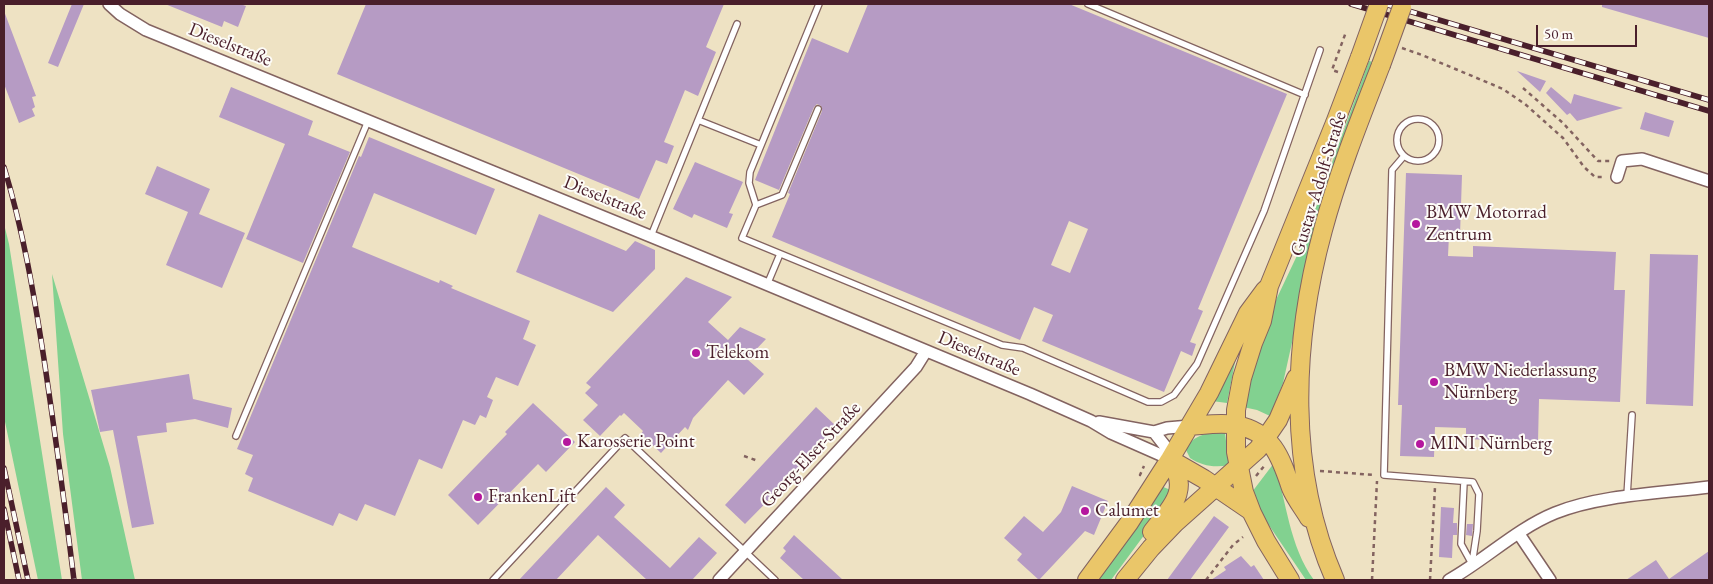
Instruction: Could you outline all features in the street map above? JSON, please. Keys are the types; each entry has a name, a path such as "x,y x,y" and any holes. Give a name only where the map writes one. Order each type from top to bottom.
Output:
{"main road":[{"name":"Gustav-Adolf-Straße","path":"1290,580 1269,546 1251,511 1244,492 1238,468 1234,425 1242,378 1262,322 1269,286 1338,116 1379,4"},
{"name":"Gustav-Adolf-Straße","path":"1335,580 1317,532 1307,486 1300,437 1301,361 1309,299 1323,230 1351,144 1403,4"},
{"name":"Gustav-Adolf-Straße","path":"1190,426 1248,313 1269,286"},
{"path":"1130,573 1175,523 1251,457 1266,440 1285,405 1301,361"},
{"name":"Gustav-Adolf-Straße","path":"1190,426 1234,425 1254,432 1266,440 1277,452 1283,463 1292,490 1317,532"},
{"path":"1087,580 1129,523 1190,426"},
{"path":"1170,459 1251,511"},
{"path":"1130,573 1151,534 1178,494 1179,475 1170,459"}],"street":[{"name":"Dieselstraße","path":"109,4 120,14 146,30 767,284 1091,421 1111,433 1170,459"},
{"path":"1617,177 1622,161 1642,160 1709,181"},
{"name":"Georg-Elser-Straße","path":"719,580 916,367 926,351"},
{"name":"Dieselstraße","path":"1091,421 1154,432 1166,428 1190,426"},
{"path":"1154,432 1170,459"},
{"path":"1448,580 1555,513 1586,504 1627,496 1709,487"},
{"path":"1519,534 1550,580"}],"lane":[{"path":"819,4 750,172 749,183 756,205 742,238 1002,345 1023,348 1148,402 1161,402 1174,395 1197,364 1264,211 1320,50"},
{"path":"1088,4 1305,94"},
{"path":"651,236 737,24"},
{"path":"756,205 782,195 818,109"},
{"path":"1417,119 1430,123 1438,134 1438,147 1434,153 1423,160 1416,161 1404,156 1397,144 1397,137 1404,124 1417,119"},
{"path":"698,120 762,145"},
{"path":"236,436 368,121"},
{"path":"1404,156 1392,170 1384,475 1473,482 1479,494 1478,531 1472,564"},
{"path":"767,284 780,254"},
{"path":"1627,496 1632,415"},
{"path":"493,580 626,438 775,580"},
{"path":"1464,482 1461,544 1472,564"}],"path":[{"path":"1338,72 1332,70 1346,32"},
{"path":"1401,48 1422,54 1502,89 1526,104 1563,138 1584,167 1596,178"},
{"path":"1522,88 1563,123 1598,161 1622,161"},
{"path":"744,456 758,461"},
{"path":"1255,478 1266,465"},
{"path":"1140,474 1144,466"},
{"path":"1324,472 1377,475 1372,580"},
{"path":"1430,580 1436,479"},
{"path":"1206,580 1233,544 1242,538"}],"green space":[{"path":"1369,61 1373,62 1297,320 1283,383 1270,416 1257,410 1243,407 1257,353 1275,302 1302,245"},
{"path":"4,224 9,244 62,580 38,580 4,417"},
{"path":"52,274 110,467 135,580 82,580 63,434"},
{"path":"1236,357 1227,403 1212,401"},
{"path":"1215,432 1225,433 1229,465 1209,466 1190,458 1186,450 1191,442 1202,435"},
{"path":"1274,463 1299,553 1314,580 1306,580 1258,509 1252,492"},
{"path":"1161,486 1173,491 1159,515 1111,580 1095,580"}],"building":[{"path":"72,4 84,4 58,67 48,63"},
{"path":"165,4 240,4 246,6 238,27 224,21 222,27"},
{"path":"366,4 724,4 706,47 716,52 698,96 685,90 664,142 674,146 667,164 656,160 639,199 337,74"},
{"path":"868,4 1069,4 1287,94 1198,309 1203,311 1190,342 1196,344 1192,356 1181,351 1164,392 1042,341 1053,315 1034,307 1020,340 772,237 822,111 821,106 817,104 814,107 779,190 755,180 812,38 848,53","holes":["1069,221 1088,229 1070,273 1051,265"]},
{"path":"1602,4 1709,4 1709,38 1602,7"},
{"path":"4,11 36,96 32,97 35,107 32,109 35,116 19,123 4,84"},
{"path":"1517,71 1546,81 1540,92"},
{"path":"231,87 313,121 308,135 350,152 303,263 246,239 285,144 219,117"},
{"path":"1551,87 1571,104 1574,94 1623,108 1577,121 1570,113 1567,115 1546,93"},
{"path":"1645,112 1674,121 1669,137 1640,129"},
{"path":"369,137 495,189 476,235 374,193 352,247 439,283 440,280 453,286 451,288 530,321 523,339 536,345 518,386 496,377 487,397 493,400 486,418 480,415 475,425 463,420 442,469 419,459 395,516 365,504 357,521 339,513 333,526 248,491 253,478 245,474 253,455 237,449 359,156 361,157"},
{"path":"695,162 743,182 729,213 733,214 727,228 694,214 692,218 673,209"},
{"path":"157,166 210,189 199,214 245,233 222,288 166,265 188,212 145,194"},
{"path":"1406,173 1462,175 1460,235 1449,235 1448,256 1473,257 1473,246 1616,252 1614,290 1625,290 1620,402 1539,399 1538,442 1466,439 1466,428 1435,427 1434,457 1400,456 1402,405 1398,405"},
{"path":"539,214 626,251 635,241 655,250 655,269 613,312 516,272"},
{"path":"1650,254 1698,255 1693,406 1646,404"},
{"path":"686,277 732,297 708,322 728,340 740,327 766,339 747,359 764,374 744,395 728,380 693,418 688,430 685,427 661,453 641,434 643,431 624,413 600,436 583,420 598,405 585,393 591,387 586,383"},
{"path":"189,374 193,399 232,408 228,428 195,419 166,423 167,432 137,436 154,524 132,528 113,430 100,432 91,390"},
{"path":"533,403 575,442 546,472 538,464 478,525 448,495 507,434 505,432"},
{"path":"816,407 836,426 807,457 809,459 745,524 725,505"},
{"path":"1072,486 1108,501 1094,535 1085,531 1039,580 1017,560 1022,554 1004,538 1024,516 1043,532 1061,512"},
{"path":"606,487 625,505 614,517 670,568 699,537 717,553 692,580 647,580 598,535 556,580 519,580"},
{"path":"1441,507 1454,508 1453,523 1457,523 1457,535 1453,535 1452,558 1439,557"},
{"path":"1214,516 1229,527 1190,580 1167,580"},
{"path":"1467,524 1473,524 1472,536 1466,535"},
{"path":"794,535 843,580 804,580 780,558 786,551 783,548"},
{"path":"1709,551 1709,580 1626,580 1656,560 1669,579"},
{"path":"1241,556 1251,567 1254,565 1264,580 1211,580 1226,570 1224,567"}],"railway":[{"path":"1351,4 1709,111"},
{"path":"1385,4 1709,100"},
{"path":"4,167 22,238 36,310 74,580"},
{"path":"4,468 28,580"},
{"path":"4,509 19,580"}],"place":[{"name":"BMW Motorrad Zentrum","path":"1416,224"},
{"name":"Telekom","path":"696,353"},
{"name":"BMW Niederlassung Nürnberg","path":"1434,382"},
{"name":"Karosserie Point","path":"567,442"},
{"name":"MINI Nürnberg","path":"1420,444"},
{"name":"FrankenLift","path":"478,497"},
{"name":"Calumet","path":"1085,511"}]}
